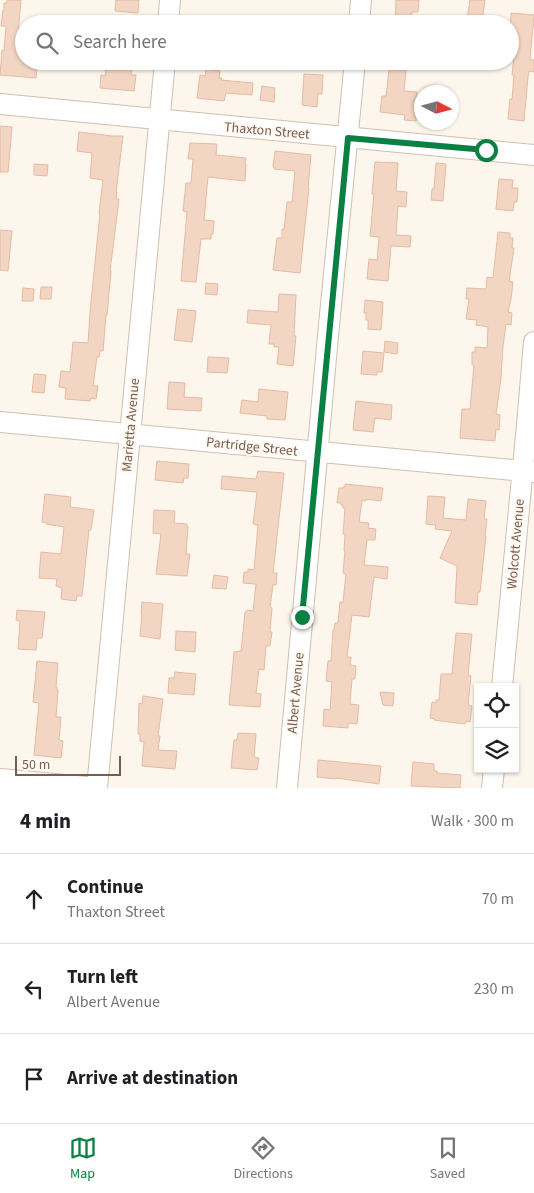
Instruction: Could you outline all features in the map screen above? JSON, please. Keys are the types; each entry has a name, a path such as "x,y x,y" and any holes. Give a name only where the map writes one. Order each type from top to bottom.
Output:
{"street":[{"path":"169,15 170,0"},
{"path":"359,15 361,0"},
{"name":"Marietta Avenue","path":"97,788 164,70"},
{"name":"Albert Avenue","path":"287,788 354,70"},
{"name":"Thaxton Street","path":"0,104 534,156"},
{"name":"Wolcott Avenue","path":"502,683 528,472 534,342"},
{"name":"Partridge Street","path":"0,422 528,472"},
{"path":"492,788 494,773"},
{"path":"0,779 97,788"}],"building":[{"path":"7,0 21,0 20,15 15,15 15,70 37,70 36,78 0,75 6,26 1,26 4,3 7,3"},
{"path":"116,0 139,0 138,13 115,11"},
{"path":"396,0 419,0 418,12 412,12 412,15 395,15"},
{"path":"470,0 485,0 483,15 468,15"},
{"path":"511,13 534,15 530,60 534,60 534,72 529,71 524,121 508,119 510,99 512,99 514,75 512,75 512,70 519,70 519,15 511,15"},
{"path":"106,70 132,70 131,75 136,75 134,91 100,88 101,75 105,76"},
{"path":"206,70 220,71 219,78 222,78 221,80 253,83 252,95 226,93 224,101 197,98 200,75 205,76"},
{"path":"389,70 406,70 404,91 414,92 414,121 404,120 405,115 380,112 382,96 386,96"},
{"path":"304,74 323,75 322,94 318,93 317,107 302,105"},
{"path":"262,86 275,88 274,102 260,100"},
{"path":"0,126 12,127 8,172 0,172"},
{"path":"79,132 123,136 116,192 116,199 119,199 103,351 100,351 99,357 97,357 93,386 98,386 96,399 91,398 90,401 65,399 66,388 59,387 61,371 70,372 73,342 88,343 103,180 90,178 92,153 77,151"},
{"path":"190,143 217,144 216,155 246,158 245,181 208,177 204,220 214,221 213,234 211,234 211,239 201,239 196,282 181,281 187,212 183,211 186,183 191,183 193,159 188,159"},
{"path":"275,151 311,155 300,273 273,270 277,238 282,238 287,202 292,202 295,171 274,169"},
{"path":"375,162 398,163 396,191 407,192 406,207 398,206 396,235 411,236 410,247 391,246 388,281 367,279 369,259 377,260 379,237 370,236"},
{"path":"436,163 446,164 443,201 431,200"},
{"path":"34,164 48,165 47,176 34,175"},
{"path":"499,179 513,180 512,188 518,188 517,202 514,202 513,211 496,209"},
{"path":"0,230 12,231 8,271 0,270"},
{"path":"498,232 510,233 510,238 513,238 512,248 514,248 509,281 513,282 508,312 512,313 511,325 506,324 496,414 500,415 499,430 496,429 495,441 460,438 462,409 470,409 474,365 472,365 472,352 475,352 475,347 487,348 488,327 476,325 477,320 466,319 469,299 466,299 467,288 486,289 487,277 493,278"},
{"path":"206,283 218,284 217,295 205,294"},
{"path":"41,287 52,287 51,299 40,299"},
{"path":"23,288 34,289 33,301 22,301"},
{"path":"279,294 296,295 294,336 296,336 293,366 277,364 279,347 269,344 271,325 247,323 248,310 278,312"},
{"path":"365,300 383,302 381,330 368,329 368,320 366,320 366,313 364,313"},
{"path":"178,309 196,311 192,342 174,340"},
{"path":"385,341 398,343 397,354 384,352"},
{"path":"363,351 384,353 382,372 377,372 377,375 361,374"},
{"path":"208,357 229,358 227,373 207,372"},
{"path":"34,374 46,375 44,393 32,392"},
{"path":"169,382 185,383 184,397 202,398 201,411 167,409"},
{"path":"259,389 288,392 285,420 267,419 267,416 240,413 242,400 258,402"},
{"path":"356,401 392,405 391,420 375,418 373,432 353,430"},
{"path":"157,461 189,464 188,478 184,478 183,483 155,480"},
{"path":"258,471 284,473 273,573 277,573 276,585 273,585 270,607 272,608 270,632 272,632 270,646 266,646 264,670 259,669 256,693 261,694 260,707 229,705 234,652 241,651 245,612 247,610 253,611 256,584 243,583 244,572 248,572 248,569 254,570 258,525 253,524 257,492 221,489 222,476 256,479"},
{"path":"345,484 383,488 381,501 362,500 359,522 369,523 368,528 376,529 375,540 367,540 364,565 388,567 387,579 374,577 369,617 352,615 347,657 351,657 350,665 356,666 355,679 352,679 350,704 359,705 357,724 348,723 348,728 323,726 324,709 330,710 332,682 326,681 328,661 331,661 333,630 335,623 338,623 340,602 343,602 346,574 343,573 345,508 343,508 341,503 337,503 339,488 345,487"},
{"path":"45,494 71,497 70,507 94,510 91,530 89,530 82,596 77,596 76,601 61,599 62,588 56,586 57,579 39,578 41,552 61,554 64,527 42,522"},
{"path":"428,496 445,497 443,518 466,520 468,499 486,501 484,519 487,519 486,536 477,605 455,603 457,566 440,558 452,531 435,529 436,525 426,524"},
{"path":"154,510 175,511 174,523 187,524 186,554 190,554 187,576 156,574 161,534 153,533"},
{"path":"214,575 228,577 226,589 212,588"},
{"path":"142,602 163,604 160,639 140,636"},
{"path":"17,610 45,612 42,638 37,638 36,650 18,649 20,621 16,620"},
{"path":"176,631 196,632 195,652 175,650"},
{"path":"456,633 472,634 468,675 471,676 468,705 472,706 470,722 466,721 465,724 430,718 432,702 436,703 436,700 439,700 441,674 452,674"},
{"path":"37,661 58,663 56,717 61,717 59,740 63,741 61,758 34,755 39,703 33,702"},
{"path":"175,672 196,674 194,695 168,693 169,678 174,678"},
{"path":"380,692 394,693 393,706 383,705"},
{"path":"143,696 163,699 158,750 177,751 175,769 142,766 144,742 140,741 140,734 138,734 139,703 142,704"},
{"path":"238,733 256,734 254,757 259,758 257,770 231,768 234,740 237,740"},
{"path":"318,760 381,766 379,784 317,777"},
{"path":"413,762 434,764 434,771 437,771 437,773 461,775 460,788 411,786"}],"route":[{"path":"302,617 348,138 486,150"}]}
